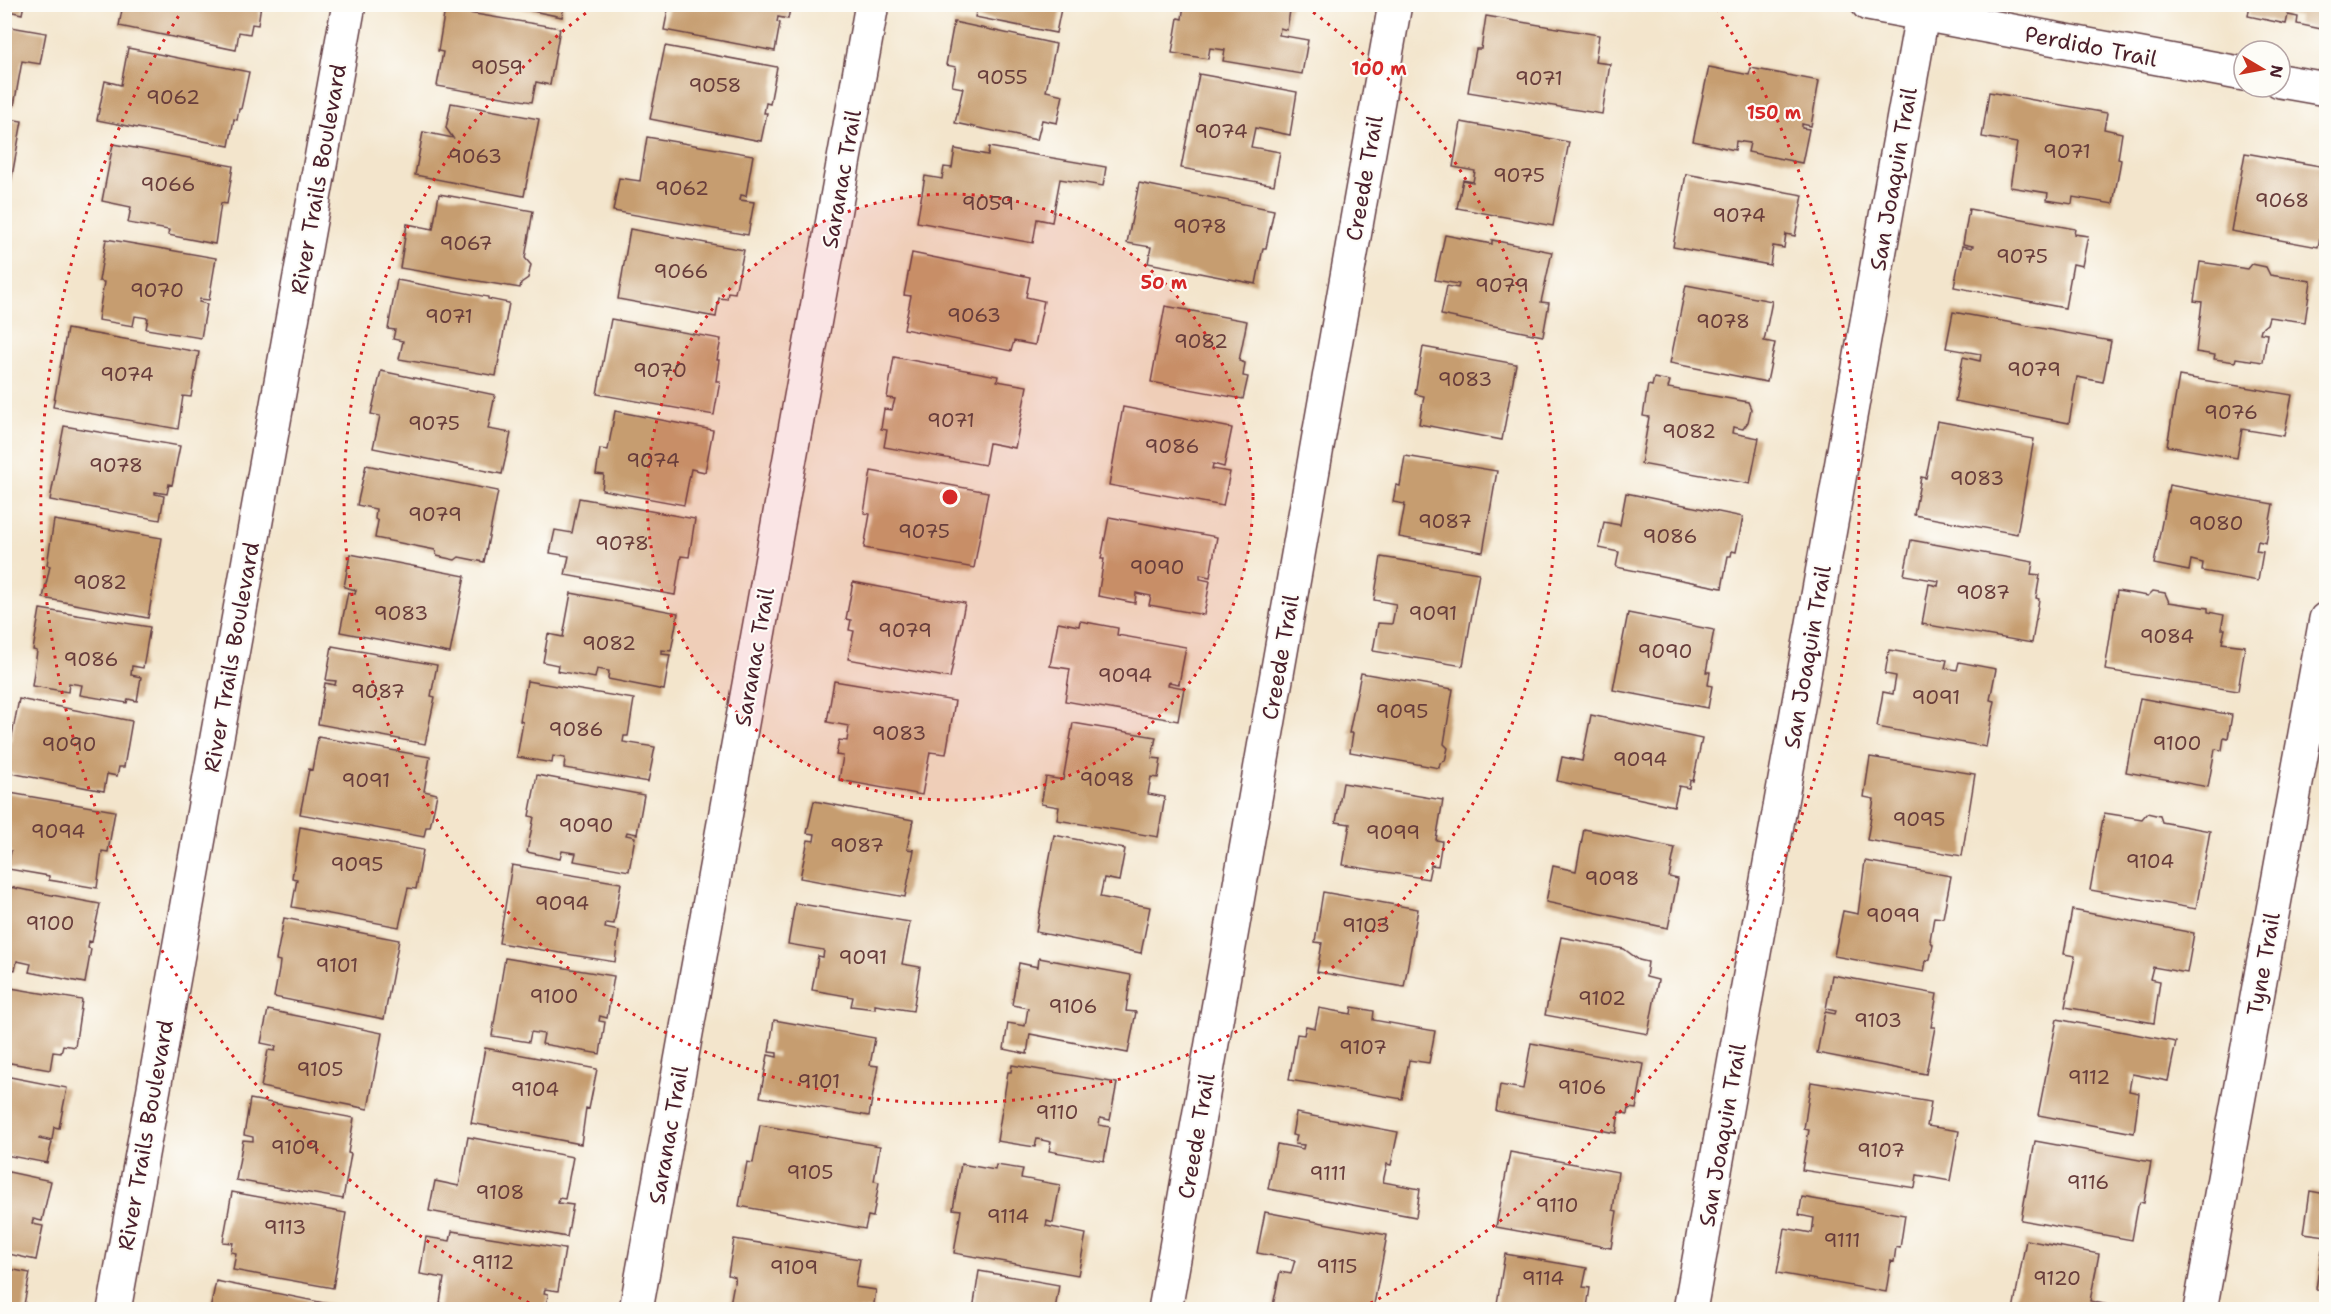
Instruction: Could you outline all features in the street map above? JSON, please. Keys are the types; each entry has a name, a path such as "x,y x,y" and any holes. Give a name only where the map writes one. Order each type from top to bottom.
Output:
{"street":[{"name":"River Trails Boulevard","path":"114,1310 349,4"},
{"name":"Saranac Trail","path":"636,1310 872,4"},
{"name":"Creede Trail","path":"1165,1310 1395,4"},
{"name":"Perdido Trail","path":"1868,4 1923,9 2232,72"},
{"name":"San Joaquin Trail","path":"1690,1310 1923,9"},
{"path":"2292,83 2326,89"},
{"name":"Tyne Trail","path":"2200,1310 2322,670 2326,619"}],"building":[{"path":"4,4 24,4 22,14 4,10"},
{"path":"123,4 261,4 258,25 252,24 250,34 239,32 236,50 119,26"},
{"path":"498,4 564,4 562,17"},
{"path":"669,4 791,4 788,19 778,17 777,22 780,23 775,51 664,30"},
{"path":"978,4 1062,4 1056,33 975,17"},
{"path":"1184,4 1291,4 1287,30 1280,28 1279,35 1308,40 1302,74 1223,61 1225,50 1210,48 1208,59 1172,53 1178,18 1182,19"},
{"path":"2250,4 2326,4 2326,30 2297,24 2298,17 2288,15 2286,24 2248,16"},
{"path":"445,9 560,28 550,85 536,82 532,102 437,86 443,52 438,51"},
{"path":"1486,16 1599,35 1595,62 1610,64 1602,114 1468,92 1476,49 1481,49"},
{"path":"954,22 1056,44 1046,91 1063,95 1057,123 1042,120 1037,140 955,123 963,88 952,86 956,67 946,65"},
{"path":"5,26 46,33 40,64 22,61 14,106 5,104"},
{"path":"665,46 777,67 770,104 766,103 764,113 767,113 761,141 650,119"},
{"path":"128,48 249,72 241,109 239,109 237,120 234,119 229,146 97,120 105,81 121,85"},
{"path":"1709,67 1749,75 1751,68 1819,81 1811,126 1802,124 1802,128 1809,129 1802,163 1748,152 1750,143 1736,141 1735,150 1693,141"},
{"path":"1199,74 1297,92 1290,135 1255,128 1251,147 1280,152 1274,185 1181,168"},
{"path":"1989,92 2107,113 2104,129 2122,133 2118,159 2121,160 2113,204 2073,197 2072,204 2047,200 2048,193 2010,187 2017,143 1982,137"},
{"path":"451,103 539,119 524,196 415,175 423,132 453,138 446,128"},
{"path":"4,118 22,121 8,198 4,197"},
{"path":"1461,122 1569,142 1553,226 1457,208 1463,180 1473,182 1475,171 1453,167"},
{"path":"647,137 753,155 746,196 741,195 740,200 754,202 748,235 613,211 619,178 640,181"},
{"path":"113,144 233,166 227,204 221,203 215,244 168,235 169,230 128,223 131,207 102,201"},
{"path":"989,147 1106,167 1103,186 1060,179 1052,222 1037,219 1033,243 917,222 925,176 942,179 944,167 952,168 955,149 988,155"},
{"path":"2245,153 2326,167 2322,190 2326,191 2326,211 2318,247 2231,231"},
{"path":"1686,174 1803,195 1795,236 1786,234 1784,248 1773,246 1770,265 1673,247"},
{"path":"1139,183 1274,210 1256,284 1148,263 1151,247 1127,243"},
{"path":"439,194 533,211 525,258 531,265 528,278 521,283 520,288 400,268 407,224 433,229"},
{"path":"1969,209 2075,229 2074,234 2088,236 2082,266 2073,264 2065,308 1954,287 1962,246 1972,248 1973,246 1963,244"},
{"path":"630,229 744,250 735,293 728,292 727,299 719,298 716,317 618,299"},
{"path":"1445,235 1492,244 1492,240 1552,252 1541,302 1549,303 1543,336 1441,315 1447,286 1458,288 1459,284 1435,280"},
{"path":"106,239 216,258 209,300 200,299 199,302 207,304 201,338 146,329 148,318 135,316 133,326 98,320 104,282 99,281"},
{"path":"912,253 1030,277 1026,297 1044,301 1035,345 1014,341 1011,351 904,329 911,296 904,295"},
{"path":"2200,262 2248,269 2252,264 2266,267 2270,275 2311,281 2305,322 2269,317 2260,333 2267,334 2263,362 2236,358 2235,362 2214,359 2215,355 2196,352 2202,302 2194,301"},
{"path":"397,280 509,303 496,376 399,359 403,341 393,339 395,330 388,329"},
{"path":"1686,285 1772,301 1764,341 1775,343 1767,382 1670,363"},
{"path":"1165,306 1247,321 1239,361 1245,363 1243,376 1248,377 1243,399 1151,382"},
{"path":"1953,312 2111,341 2103,382 2077,377 2069,423 1955,401 1963,357 1980,361 1981,354 1946,348"},
{"path":"611,319 721,339 716,381 720,381 714,415 597,394"},
{"path":"67,329 199,352 191,397 183,396 178,429 53,407"},
{"path":"1423,347 1516,364 1502,440 1419,424 1424,396 1415,394"},
{"path":"894,357 998,376 997,381 1027,386 1015,448 989,443 985,465 884,447 887,430 881,429 884,409 892,410 895,399 887,398"},
{"path":"381,371 495,395 488,429 511,433 502,474 373,448 380,416 371,414"},
{"path":"2179,376 2292,395 2284,436 2242,429 2237,458 2167,446"},
{"path":"1654,378 1670,381 1668,388 1748,402 1751,409 1748,422 1743,429 1733,427 1732,433 1759,438 1750,484 1641,464 1649,417 1643,416 1648,385 1652,386"},
{"path":"1123,407 1232,428 1224,467 1213,464 1212,469 1230,472 1223,506 1109,485"},
{"path":"615,411 713,430 705,472 691,469 684,505 602,490 604,475 596,474 600,449 608,450"},
{"path":"1937,421 2034,439 2017,534 1914,515 1921,477 1926,478"},
{"path":"64,426 180,446 172,485 169,484 167,494 155,492 155,494 164,496 160,520 50,500"},
{"path":"1405,456 1497,471 1483,552 1399,537 1405,504 1393,502 1396,485 1400,486"},
{"path":"366,465 498,491 484,562 459,557 455,560 437,556 435,550 375,538 378,521 375,519 376,509 357,505"},
{"path":"871,471 988,492 974,568 864,548 870,514 864,513"},
{"path":"2169,485 2273,504 2266,543 2258,541 2256,551 2263,552 2258,581 2202,571 2203,563 2191,560 2189,571 2154,564"},
{"path":"1626,493 1743,517 1736,552 1732,551 1731,556 1728,556 1722,588 1616,567 1619,552 1599,548 1604,522 1620,525"},
{"path":"579,498 695,519 689,557 681,556 675,595 565,575 569,556 550,553 555,530 572,533"},
{"path":"1109,517 1217,537 1210,577 1200,575 1200,579 1210,581 1204,615 1149,605 1151,596 1136,593 1135,603 1098,596 1104,559 1101,559"},
{"path":"54,520 162,538 148,618 43,598 50,566 47,565"},
{"path":"1911,540 2033,562 2031,574 2040,575 2036,598 2039,599 2032,643 1922,624 1929,584 1938,586 1939,581 1904,575"},
{"path":"350,554 465,576 450,653 340,632 348,592 355,594 356,590 344,587"},
{"path":"1381,557 1479,573 1463,666 1373,651 1378,623 1392,624 1396,604 1374,600"},
{"path":"853,582 965,603 950,678 848,659 854,631 849,630 851,620 846,619"},
{"path":"2117,591 2148,596 2153,591 2165,593 2169,602 2208,608 2208,612 2224,615 2221,629 2225,629 2222,643 2245,646 2238,691 2105,670"},
{"path":"571,593 678,613 671,651 662,650 662,654 670,655 664,690 608,679 609,671 597,669 595,678 557,671 558,665 543,662 548,634 563,637"},
{"path":"40,609 150,627 143,668 132,666 131,675 141,677 137,701 128,699 127,703 80,695 82,685 69,683 68,692 32,686 37,651 33,650"},
{"path":"1628,613 1714,630 1706,672 1710,672 1708,685 1712,686 1708,708 1613,690"},
{"path":"1080,621 1118,628 1117,635 1186,647 1179,684 1169,682 1168,685 1184,688 1178,721 1065,701 1070,669 1050,666 1058,622 1079,626"},
{"path":"332,646 437,665 431,696 435,697 425,744 318,724 325,683 335,685 336,681 326,680"},
{"path":"1889,650 1947,660 1945,668 1957,670 1959,662 1996,669 1990,700 1995,701 1986,747 1877,727 1883,692 1893,694 1896,676 1885,674"},
{"path":"1361,673 1453,689 1444,744 1448,748 1445,761 1440,763 1439,768 1350,752 1353,733 1349,733"},
{"path":"527,681 634,699 628,736 624,736 623,742 655,747 648,782 564,768 565,758 553,756 552,763 517,757"},
{"path":"834,681 955,701 946,754 930,752 922,795 839,780 843,756 836,755 839,740 847,741 849,726 827,722"},
{"path":"2140,698 2232,715 2228,738 2224,737 2222,750 2215,749 2208,787 2126,772"},
{"path":"19,699 132,721 124,767 119,767 117,776 107,774 104,791 5,772"},
{"path":"1591,715 1702,739 1693,781 1690,780 1689,788 1679,786 1674,806 1557,781 1562,757 1582,761"},
{"path":"1073,723 1156,737 1152,758 1161,759 1158,778 1151,777 1148,794 1165,797 1158,837 1057,820 1059,807 1041,804 1046,777 1063,780"},
{"path":"318,737 430,757 424,791 437,794 430,827 426,827 424,837 300,814"},
{"path":"1870,757 1975,774 1962,856 1867,840 1874,799 1864,797"},
{"path":"537,775 644,795 637,834 627,832 626,835 635,837 629,871 574,861 576,853 562,851 560,859 527,852 534,817 529,816"},
{"path":"1343,783 1443,800 1436,840 1442,841 1438,866 1431,865 1428,879 1343,865 1350,824 1336,822"},
{"path":"4,792 115,811 108,852 102,851 97,888 49,880 49,876 8,869 11,851 4,850"},
{"path":"814,801 913,820 907,849 914,850 905,897 800,878 808,840 814,841 815,834 807,833"},
{"path":"2104,813 2142,819 2147,813 2160,816 2162,822 2210,831 2196,909 2090,890"},
{"path":"300,827 423,850 416,889 408,888 399,927 292,907 297,879 292,878"},
{"path":"1584,829 1675,848 1669,877 1678,879 1668,928 1546,902 1553,866 1576,871"},
{"path":"1054,835 1125,849 1119,881 1104,878 1100,897 1150,907 1141,953 1036,932"},
{"path":"1865,861 1951,876 1943,918 1934,917 1930,940 1933,945 1924,972 1834,956 1843,911 1858,914"},
{"path":"512,865 621,883 614,924 606,923 605,928 619,931 615,962 499,943"},
{"path":"4,886 100,904 92,942 89,941 88,948 91,949 85,983 29,972 31,964 17,961 15,970 4,968"},
{"path":"1323,892 1418,909 1404,987 1317,972 1322,943 1315,942"},
{"path":"795,903 910,922 902,964 920,967 913,1011 875,1005 875,1009 851,1006 853,997 812,990 818,956 823,957 824,950 788,944"},
{"path":"2072,910 2194,933 2187,973 2153,967 2150,979 2160,981 2154,1023 2065,1007 2075,956 2064,954"},
{"path":"284,918 399,940 384,1019 274,997 280,961 276,960"},
{"path":"1561,937 1624,949 1639,960 1648,962 1646,977 1658,980 1648,1034 1545,1015"},
{"path":"505,958 614,976 607,1018 600,1016 599,1021 605,1022 600,1054 542,1044 544,1034 531,1032 529,1042 492,1036"},
{"path":"1039,958 1131,975 1126,1011 1136,1012 1128,1053 1030,1034 1027,1054 1004,1049 1008,1023 1025,1026 1028,1008 1012,1005 1019,963 1038,967"},
{"path":"1832,975 1937,994 1931,1027 1935,1027 1926,1074 1817,1053 1825,1012 1835,1014 1836,1011 1826,1009"},
{"path":"5,987 82,1000 75,1047 63,1045 61,1053 53,1052 50,1070 5,1062"},
{"path":"1352,1007 1374,1011 1373,1020 1435,1031 1429,1063 1409,1060 1402,1099 1289,1080 1297,1034 1304,1035 1306,1026 1315,1028 1319,1008 1351,1014"},
{"path":"268,1010 382,1033 368,1109 261,1087 268,1050 275,1051 276,1046 261,1043"},
{"path":"2057,1019 2176,1042 2168,1081 2132,1074 2129,1091 2139,1093 2134,1133 2038,1115"},
{"path":"774,1020 875,1038 870,1065 878,1066 869,1116 760,1097 768,1055 777,1057 777,1053 769,1052"},
{"path":"1531,1043 1644,1064 1636,1109 1629,1108 1628,1114 1619,1112 1616,1133 1496,1111 1500,1085 1523,1089"},
{"path":"485,1048 597,1069 589,1109 586,1108 581,1144 471,1123"},
{"path":"1012,1065 1117,1083 1110,1120 1100,1118 1099,1125 1110,1127 1104,1161 1049,1151 1051,1142 1037,1139 1035,1147 997,1141 1008,1072 1011,1072"},
{"path":"5,1076 67,1088 59,1128 54,1127 52,1140 40,1137 39,1139 52,1142 47,1163 5,1155"},
{"path":"1811,1082 1931,1102 1927,1126 1959,1131 1950,1181 1917,1175 1915,1188 1802,1170 1809,1130 1804,1129"},
{"path":"250,1099 354,1118 348,1153 351,1154 343,1199 236,1180 243,1140 253,1141 253,1137 244,1135"},
{"path":"2326,1104 2326,1123 2322,1122"},
{"path":"1296,1113 1398,1132 1391,1165 1387,1164 1383,1182 1420,1189 1416,1217 1268,1189 1277,1144 1303,1149 1304,1145 1295,1144 1297,1136 1292,1135"},
{"path":"760,1125 880,1146 874,1181 879,1182 873,1217 868,1216 865,1229 739,1206 747,1162 753,1163"},
{"path":"468,1137 573,1157 565,1199 559,1198 558,1203 573,1205 567,1237 429,1211 435,1181 459,1186"},
{"path":"2035,1141 2151,1162 2144,1203 2140,1202 2138,1206 2132,1240 2021,1220"},
{"path":"1510,1152 1618,1172 1613,1210 1617,1211 1611,1248 1496,1227"},
{"path":"961,1164 995,1170 996,1165 1023,1169 1021,1178 1060,1185 1053,1223 1047,1221 1046,1226 1086,1234 1078,1275 954,1253 961,1210 953,1209"},
{"path":"4,1171 51,1181 42,1221 33,1219 32,1224 43,1226 36,1260 4,1253"},
{"path":"2310,1191 2326,1194 2326,1236 2304,1233"},
{"path":"232,1192 346,1213 333,1288 233,1270 236,1253 231,1252 233,1243 223,1242"},
{"path":"1802,1197 1905,1215 1900,1248 1896,1247 1894,1262 1891,1261 1886,1292 1777,1273 1785,1228 1812,1233 1814,1218 1799,1215"},
{"path":"1265,1212 1387,1235 1373,1310 1272,1310 1280,1272 1291,1274 1295,1260 1257,1253"},
{"path":"452,1231 565,1249 558,1291 545,1289 544,1293 548,1294 546,1310 439,1309 444,1278 420,1274 426,1237 450,1241"},
{"path":"734,1239 860,1259 855,1287 876,1290 873,1310 729,1310 735,1277 728,1275"},
{"path":"2026,1240 2099,1254 2090,1301 2131,1310 2013,1310"},
{"path":"2322,1250 2326,1250 2326,1291 2316,1289"},
{"path":"1505,1254 1587,1268 1583,1287 1590,1288 1587,1307 1581,1306 1580,1310 1496,1310"},
{"path":"4,1268 30,1273 23,1310 4,1310"},
{"path":"979,1271 1059,1285 1055,1310 973,1310"},
{"path":"216,1281 334,1305 333,1310 210,1310"},
{"path":"1772,1304 1797,1308 1797,1310 1771,1310"}]}
